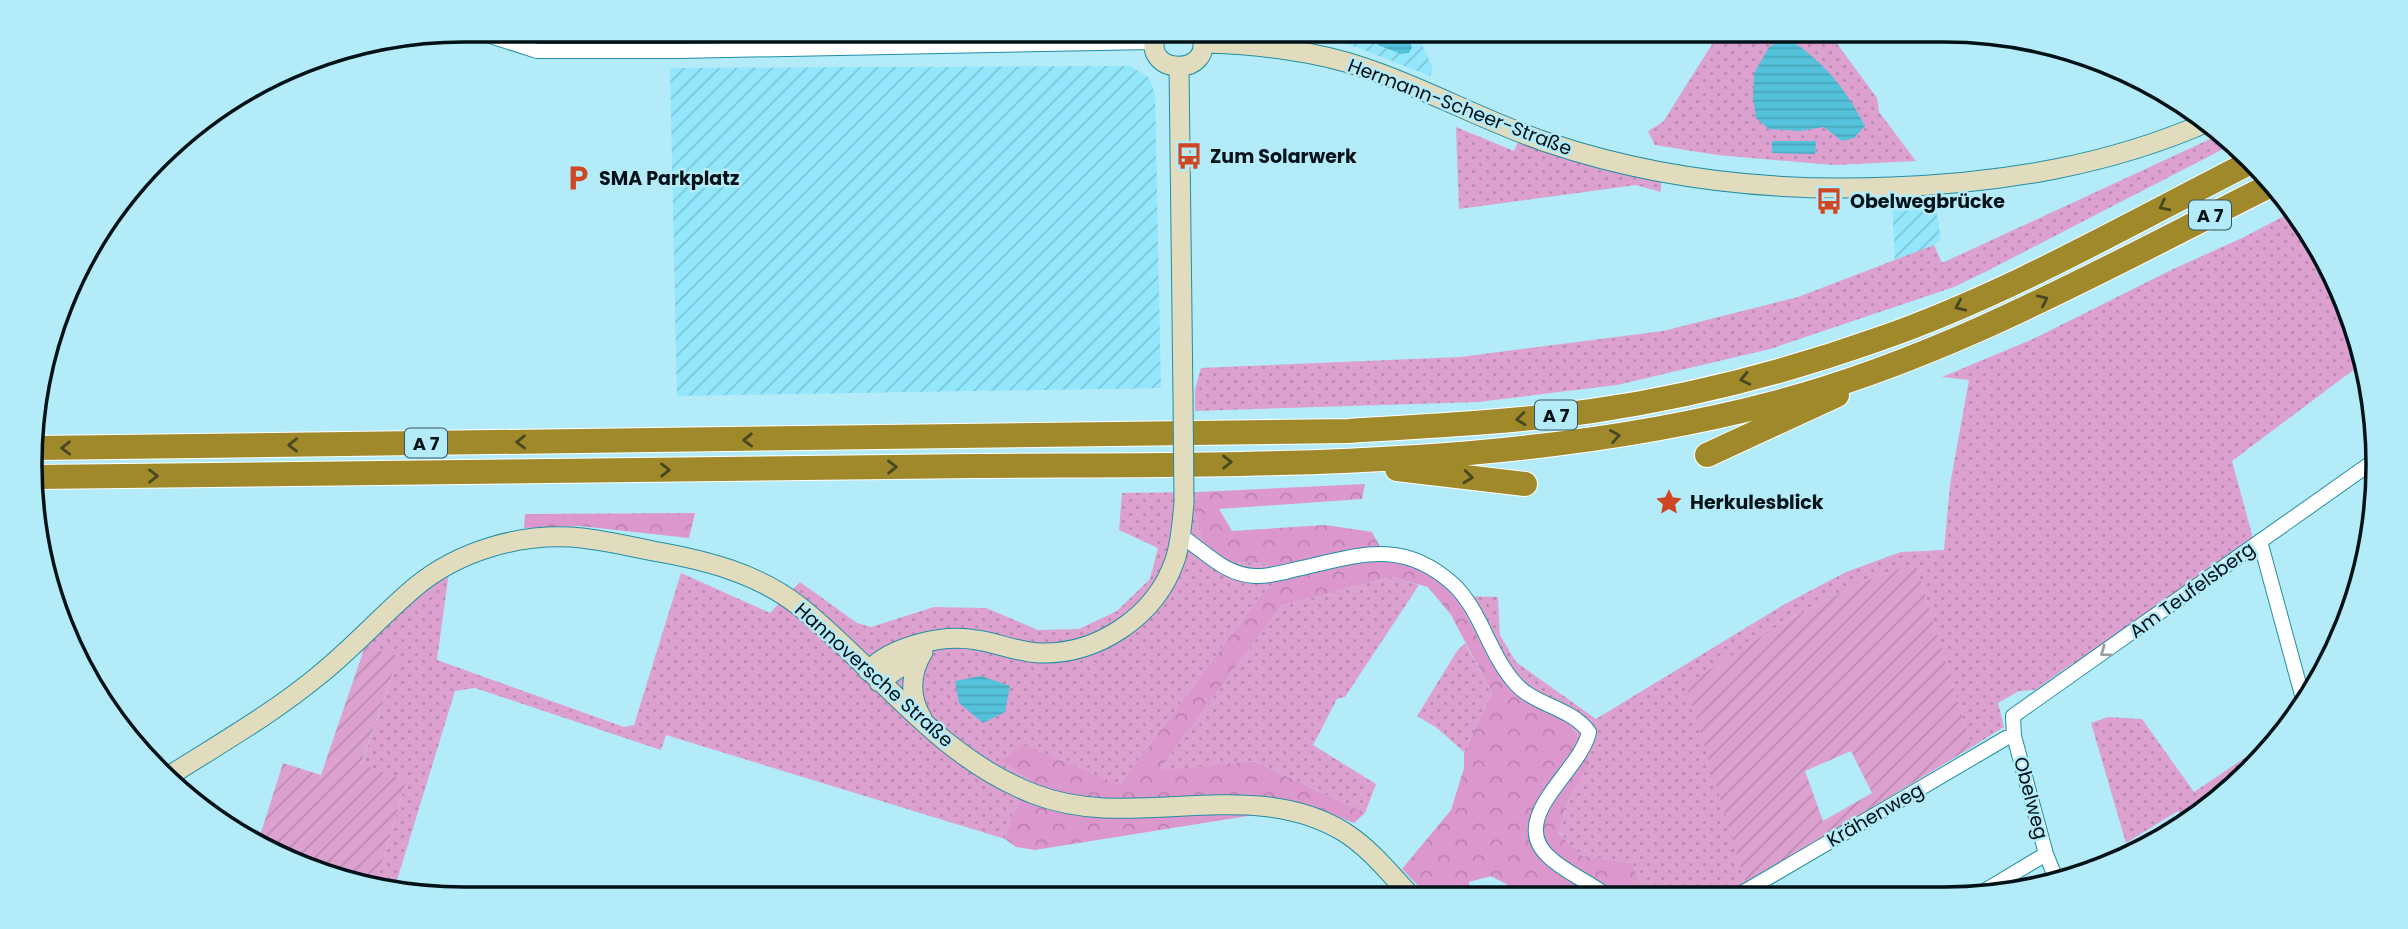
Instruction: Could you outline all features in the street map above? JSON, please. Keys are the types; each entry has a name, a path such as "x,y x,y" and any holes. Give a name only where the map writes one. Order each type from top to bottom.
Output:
{"highway":[{"name":"A 7","path":"43,448 1349,431 1522,419 1593,411 1668,398 1773,373 1881,339 2032,273 2242,166"},
{"name":"A 7","path":"42,477 1352,460 1442,456 1596,439 1673,426 1778,402 1891,366 2047,298 2263,189"},
{"path":"1707,455 1813,408 1891,366"},
{"path":"1352,460 1404,470 1525,484"}],"main road":[{"path":"1156,42 1156,52 1162,61 1179,67 1196,60 1200,42"},
{"name":"Hermann-Scheer-Straße","path":"1229,42 1322,57 1363,67 1516,131 1573,151 1671,175 1765,187 1848,189 2004,180 2102,160 2197,126"},
{"path":"874,676 881,659 896,650 970,639 1024,651 1052,653 1078,649 1101,640 1134,619 1154,599 1174,563 1181,536 1184,503 1179,67"},
{"name":"Hannoversche Straße","path":"175,772 300,691 425,579 474,553 528,539 584,538 682,556 735,570 768,586 796,604 961,755 1016,786 1055,801 1090,807 1274,807 1322,820 1348,834 1402,887"},
{"path":"928,647 915,668 912,686 919,712 929,727"}],"street":[{"path":"509,42 537,51 663,51 959,42"},
{"name":"Am Teufelsberg","path":"2013,716 2366,467"},
{"path":"1181,536 1222,567 1255,576 1358,556 1391,553 1416,559 1452,584 1464,596 1503,670 1522,692 1574,717 1589,733 1588,741 1580,754 1538,814 1536,832 1541,847 1551,859 1592,887"},
{"path":"2260,541 2301,690"},
{"name":"Obelweg","path":"2013,716 2014,736 2054,873"},
{"name":"Krähenweg","path":"1752,887 2006,738 2014,736"},
{"path":"1996,883 2046,854"}],"shaded area":[{"path":"1336,42 1421,42 1433,68 1430,76 1356,47"},
{"path":"1377,42 1410,42 1412,47 1409,53 1401,54 1378,45"},
{"path":"1713,42 1836,42 1877,98 1879,112 1916,161 1834,165 1717,155 1655,145 1648,131 1663,122","holes":["1772,141 1815,141 1815,153 1772,153"]},
{"path":"1778,42 1793,42 1832,76 1865,126 1854,138 1842,141 1824,127 1799,131 1769,129 1756,118 1753,98 1754,73 1769,47"},
{"path":"1130,66 1149,78 1155,94 1161,388 677,396 670,68"},
{"path":"1456,127 1514,151 1518,142 1661,182 1661,192 1636,185 1459,209"},
{"path":"2212,138 2224,149 1954,287 1770,349 1617,385 1478,402 1195,411 1195,389 1201,368 1460,357 1663,331 1798,297 1934,245 1942,263"},
{"path":"1772,141 1816,141 1815,154 1772,153"},
{"path":"1935,203 1941,239 1934,245 1895,261 1892,206"},
{"path":"2285,216 2309,253 2334,303 2355,369 2232,461 2257,553 2079,677 2073,663 2035,690 2019,691 1998,703 2004,727 1972,747 1915,564 1853,586 1781,624 1746,884 1741,887 1642,887 1632,863 1581,856 1559,832 1566,805 1590,762 1500,676 1455,596 1498,597 1500,635 1516,662 1596,719 1785,604 1846,572 1901,552 1944,550 1950,485 1969,380 1942,377 2033,339"},
{"path":"1199,492 1193,503 1232,562 1269,564 1277,581 1260,596 1120,785 1002,763 1033,782 1013,813 1005,839 666,735 661,750 475,688 455,691 397,881 378,878 406,781 361,765 399,656 365,646 423,589 449,572 437,660 624,727 634,725 681,573 770,613 800,582 857,623 871,627 934,607 986,608 1038,630 1079,629 1117,611 1150,579 1158,548 1119,530 1122,493"},
{"path":"1915,563 1972,747 1746,884 1686,685 1781,624 1853,586","holes":["1851,751 1872,793 1823,821 1805,771"]},
{"path":"1391,577 1419,585 1345,697 1337,699 1313,745 1376,784 1365,813 1254,761 1157,772 1281,606"},
{"path":"1465,643 1492,693 1464,752 1437,728 1417,716 1457,651"},
{"path":"365,646 399,656 361,764 406,781 378,878 329,865 261,834 283,763 321,775"},
{"path":"981,676 1010,686 1005,712 983,723 959,703 955,681"},
{"path":"2108,717 2142,719 2194,792 2251,754 2201,800 2180,814 2178,811 2126,843 2091,723"}],"green space":[{"path":"1365,484 1362,499 1219,509 1232,531 1326,525 1372,532 1386,558 1411,565 1434,577 1455,596 1500,676 1522,697 1569,724 1590,762 1566,805 1559,833 1582,856 1632,863 1642,887 1509,887 1491,876 1469,882 1469,887 1419,887 1402,869 1451,810 1464,768 1464,752 1492,693 1451,615 1428,587 1391,577 1281,606 1158,771 1254,761 1365,813 1354,823 1308,805 1275,799 1254,815 1035,850 1016,847 1005,839 1013,813 1033,782 1001,762 1021,744 1120,785 1260,596 1276,581 1268,564 1232,562 1204,545 1193,503 1199,492"},
{"path":"695,513 689,538 580,526 524,528 525,514"}],"place":[{"name":"Zum Solarwerk","path":"1189,156"},
{"name":"SMA Parkplatz","path":"578,178"},
{"name":"Obelwegbrücke","path":"1829,201"},
{"name":"Herkulesblick","path":"1669,502"}]}
